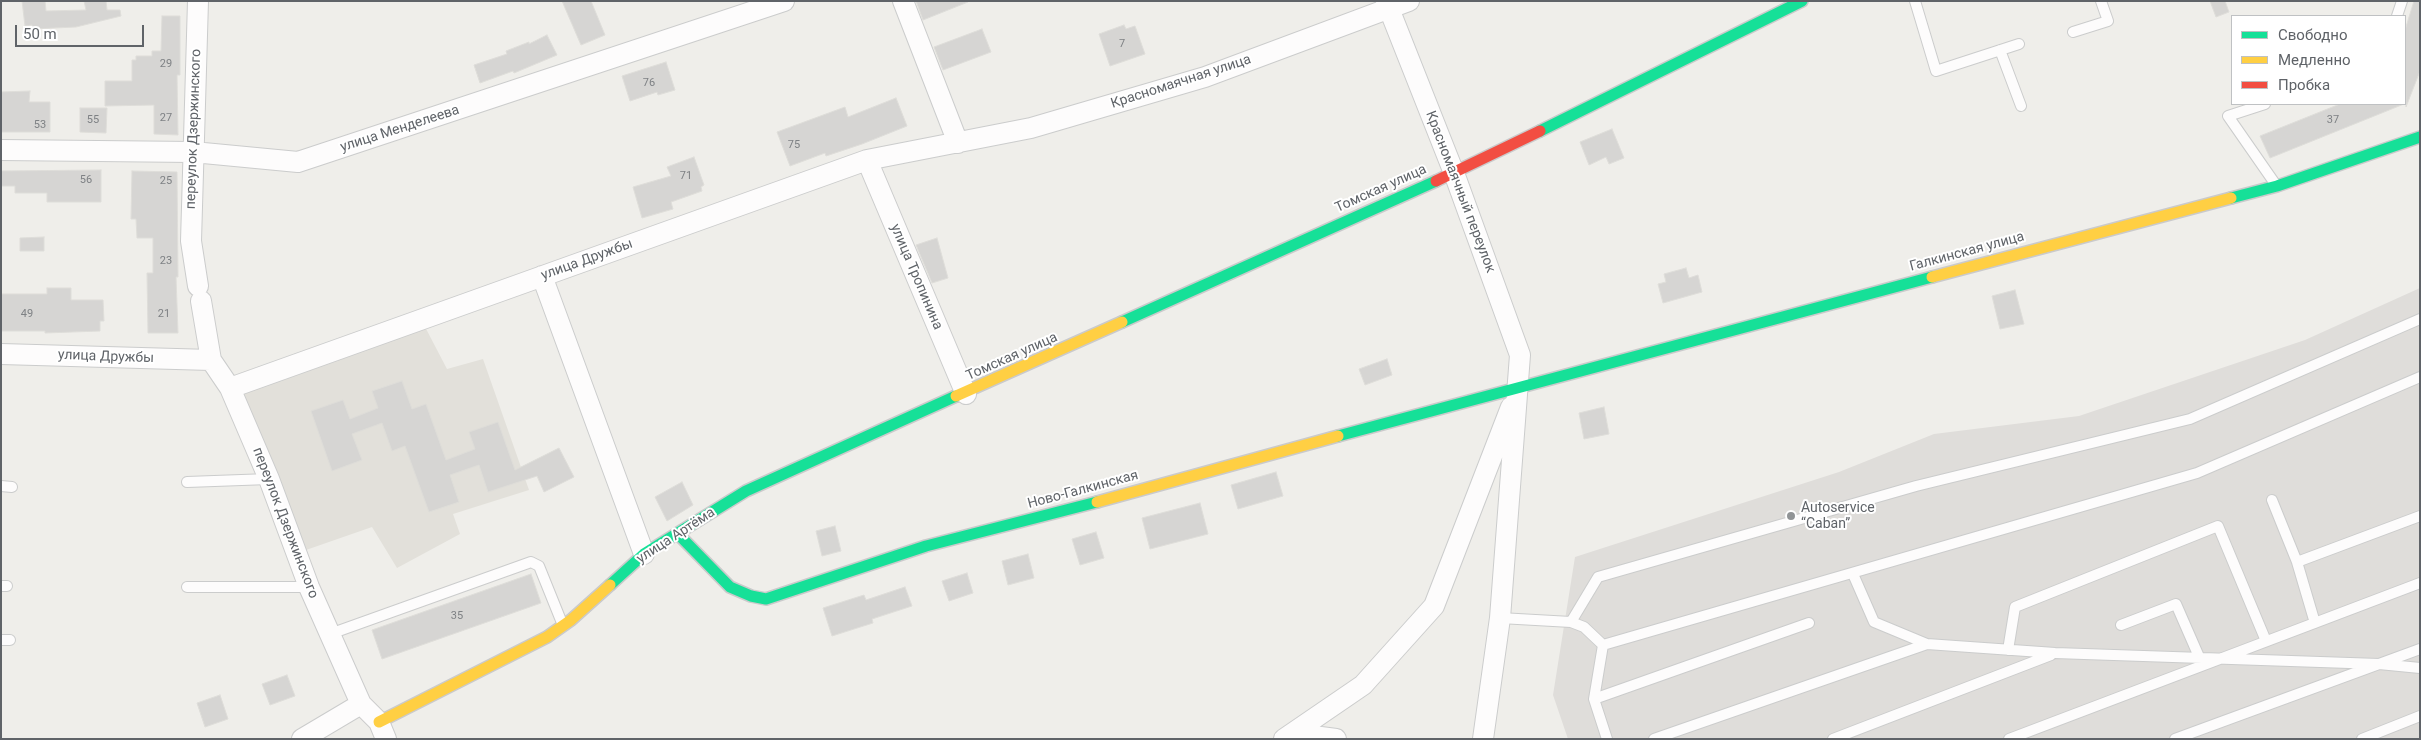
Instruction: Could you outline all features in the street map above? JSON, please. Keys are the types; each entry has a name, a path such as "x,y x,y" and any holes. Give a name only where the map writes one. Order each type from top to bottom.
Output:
{"street":[{"name":"переулок Дзержинского","path":"198,1 191,241 211,360 230,388 269,479 309,587 361,704 382,730"},
{"name":"улица Менделеева","path":"1,150 193,152 298,162 784,1"},
{"path":"903,1 953,144"},
{"name":"Красномаячная улица","path":"953,144 1031,128 1206,77 1387,5 1410,1"},
{"name":"Томская улица","path":"966,394 1454,173 1802,1"},
{"name":"Красномаячный переулок","path":"1387,5 1454,173 1520,355 1500,618 1483,739"},
{"name":"Галкинская улица","path":"1518,386 2277,186 2420,137"},
{"name":"улица Дружбы","path":"230,388 866,160 953,144"},
{"name":"улица Тропинина","path":"866,160 966,394"},
{"path":"542,276 644,554"},
{"name":"улица Дружбы","path":"1,354 211,360"},
{"path":"1284,739 1363,685 1434,606 1518,386"},
{"name":"Ново-Галкинская","path":"678,534 730,586 750,596 766,599 926,546 1076,508 1518,386"},
{"name":"улица Артёма","path":"382,730 547,637 563,626 644,554 746,491 966,394"},
{"path":"302,739 361,704"},
{"path":"1301,739 1313,736 1336,739"}],"lane":[{"path":"1914,1 1936,71 2019,44"},
{"path":"2073,32 2108,21 2101,1"},
{"path":"2396,15 2402,1"},
{"path":"2000,50 2020,106"},
{"path":"2262,105 2228,116 2277,186"},
{"path":"1571,622 1598,577 1916,486 2190,419 2420,319"},
{"path":"1603,646 2196,473 2420,377"},
{"path":"187,482 269,479"},
{"path":"2272,500 2297,562 2315,623"},
{"path":"2297,562 2420,516"},
{"path":"2008,650 2015,607 2218,526 2266,642"},
{"path":"330,634 531,562 539,566 563,626"},
{"path":"1853,574 1874,622 1927,644 2055,653 2379,664 2420,668"},
{"path":"2010,739 2031,735 2218,660 2420,583"},
{"path":"187,587 309,587"},
{"path":"2121,624 2176,604 2200,659"},
{"path":"1500,618 1571,622 1584,627 1603,646"},
{"path":"1594,699 1809,623"},
{"path":"1654,739 1927,644"},
{"path":"1603,646 1594,699 1607,739"},
{"path":"2176,739 2420,649"},
{"path":"1833,739 2055,653"},
{"path":"2362,739 2420,716"}],"shaded area":[{"path":"2420,288 2420,739 1568,739 1553,695 1575,557 1839,472 1934,434 2079,416 2305,340"},
{"path":"423,323 447,369 483,359 529,490 453,514 460,534 397,568 372,527 306,550 239,397 249,387"}],"building":[{"path":"22,1 45,1 46,11 86,10 84,1 106,1 107,10 120,10 121,16 76,27 32,29 32,25 25,26"},
{"path":"562,1 591,1 605,35 581,45"},
{"path":"916,1 967,1 968,2 923,20"},
{"path":"2210,1 2225,1 2229,12 2216,17"},
{"path":"2414,1 2420,1 2420,71 2406,107 2406,105 2406,27"},
{"path":"162,16 180,16 180,75 177,75 178,135 154,134 154,105 105,106 105,81 132,81 132,60 136,60 136,56 152,56 152,51 161,51"},
{"path":"1124,25 1126,29 1135,26 1145,54 1110,66 1099,34"},
{"path":"982,29 991,52 943,70 934,47"},
{"path":"547,35 557,55 514,73 513,71 480,83 474,65 507,54 506,51 529,42 529,44"},
{"path":"666,62 675,90 658,95 657,92 630,101 622,76"},
{"path":"30,91 29,102 50,102 50,132 1,132 1,92"},
{"path":"896,98 907,126 862,144 826,156 825,153 790,166 777,132 845,107 848,117"},
{"path":"2338,105 2402,105 2270,158 2260,136"},
{"path":"80,108 107,108 106,133 80,132"},
{"path":"1612,129 1624,158 1609,164 1606,157 1589,165 1580,142"},
{"path":"694,157 704,185 701,187 702,191 671,202 673,209 642,218 633,187 671,176 667,167"},
{"path":"101,170 101,202 47,202 47,193 15,193 15,186 1,186 1,171"},
{"path":"132,171 177,172 178,277 176,277 178,333 148,333 147,273 153,273 153,238 137,238 136,219 131,219"},
{"path":"44,237 44,251 20,251 20,238"},
{"path":"937,238 948,278 932,283 916,245"},
{"path":"1686,268 1689,278 1698,275 1702,292 1663,303 1658,284 1666,282 1664,274"},
{"path":"47,288 71,288 71,300 103,300 104,321 100,321 100,331 45,333 45,331 1,331 1,294 47,294"},
{"path":"2015,290 2024,324 2000,329 1992,296"},
{"path":"1387,359 1392,375 1365,385 1359,369"},
{"path":"402,381 412,409 426,404 446,460 475,449 469,432 498,422 515,470 559,448 574,477 544,492 537,476 488,492 479,465 450,475 459,502 429,512 405,446 392,451 382,423 352,434 362,460 332,471 311,411 343,400 350,419 378,408 372,391"},
{"path":"1604,407 1609,434 1584,439 1579,413"},
{"path":"1276,472 1283,496 1238,509 1231,485"},
{"path":"682,482 693,505 667,521 655,497"},
{"path":"1200,503 1208,534 1150,549 1142,518"},
{"path":"835,526 841,551 822,556 816,531"},
{"path":"1096,532 1104,558 1080,565 1072,539"},
{"path":"1028,554 1034,578 1008,585 1002,561"},
{"path":"967,573 973,593 949,601 942,581"},
{"path":"531,574 541,603 382,659 372,630"},
{"path":"905,587 912,606 872,619 873,623 832,636 823,608 864,595 866,600"},
{"path":"287,675 295,696 270,705 262,684"},
{"path":"220,695 228,719 205,727 197,703"}],"traffic: fast":[{"path":"1540,131 1802,1"},
{"path":"2231,198 2277,186 2420,137"},
{"path":"1122,322 1436,181"},
{"path":"1338,436 1932,277"},
{"path":"610,585 644,554 746,491 956,396"},
{"path":"678,534 730,587 751,596 766,599 926,546 1097,502"}],"traffic: slow":[{"path":"1932,277 2231,198"},
{"path":"956,396 1122,322"},
{"path":"1097,502 1338,436"},
{"path":"379,722 547,637 571,620 610,585"}],"traffic: jam":[{"path":"1436,181 1540,131"}],"place":[{"name":"Autoservice “Caban”","path":"1791,516"}]}
